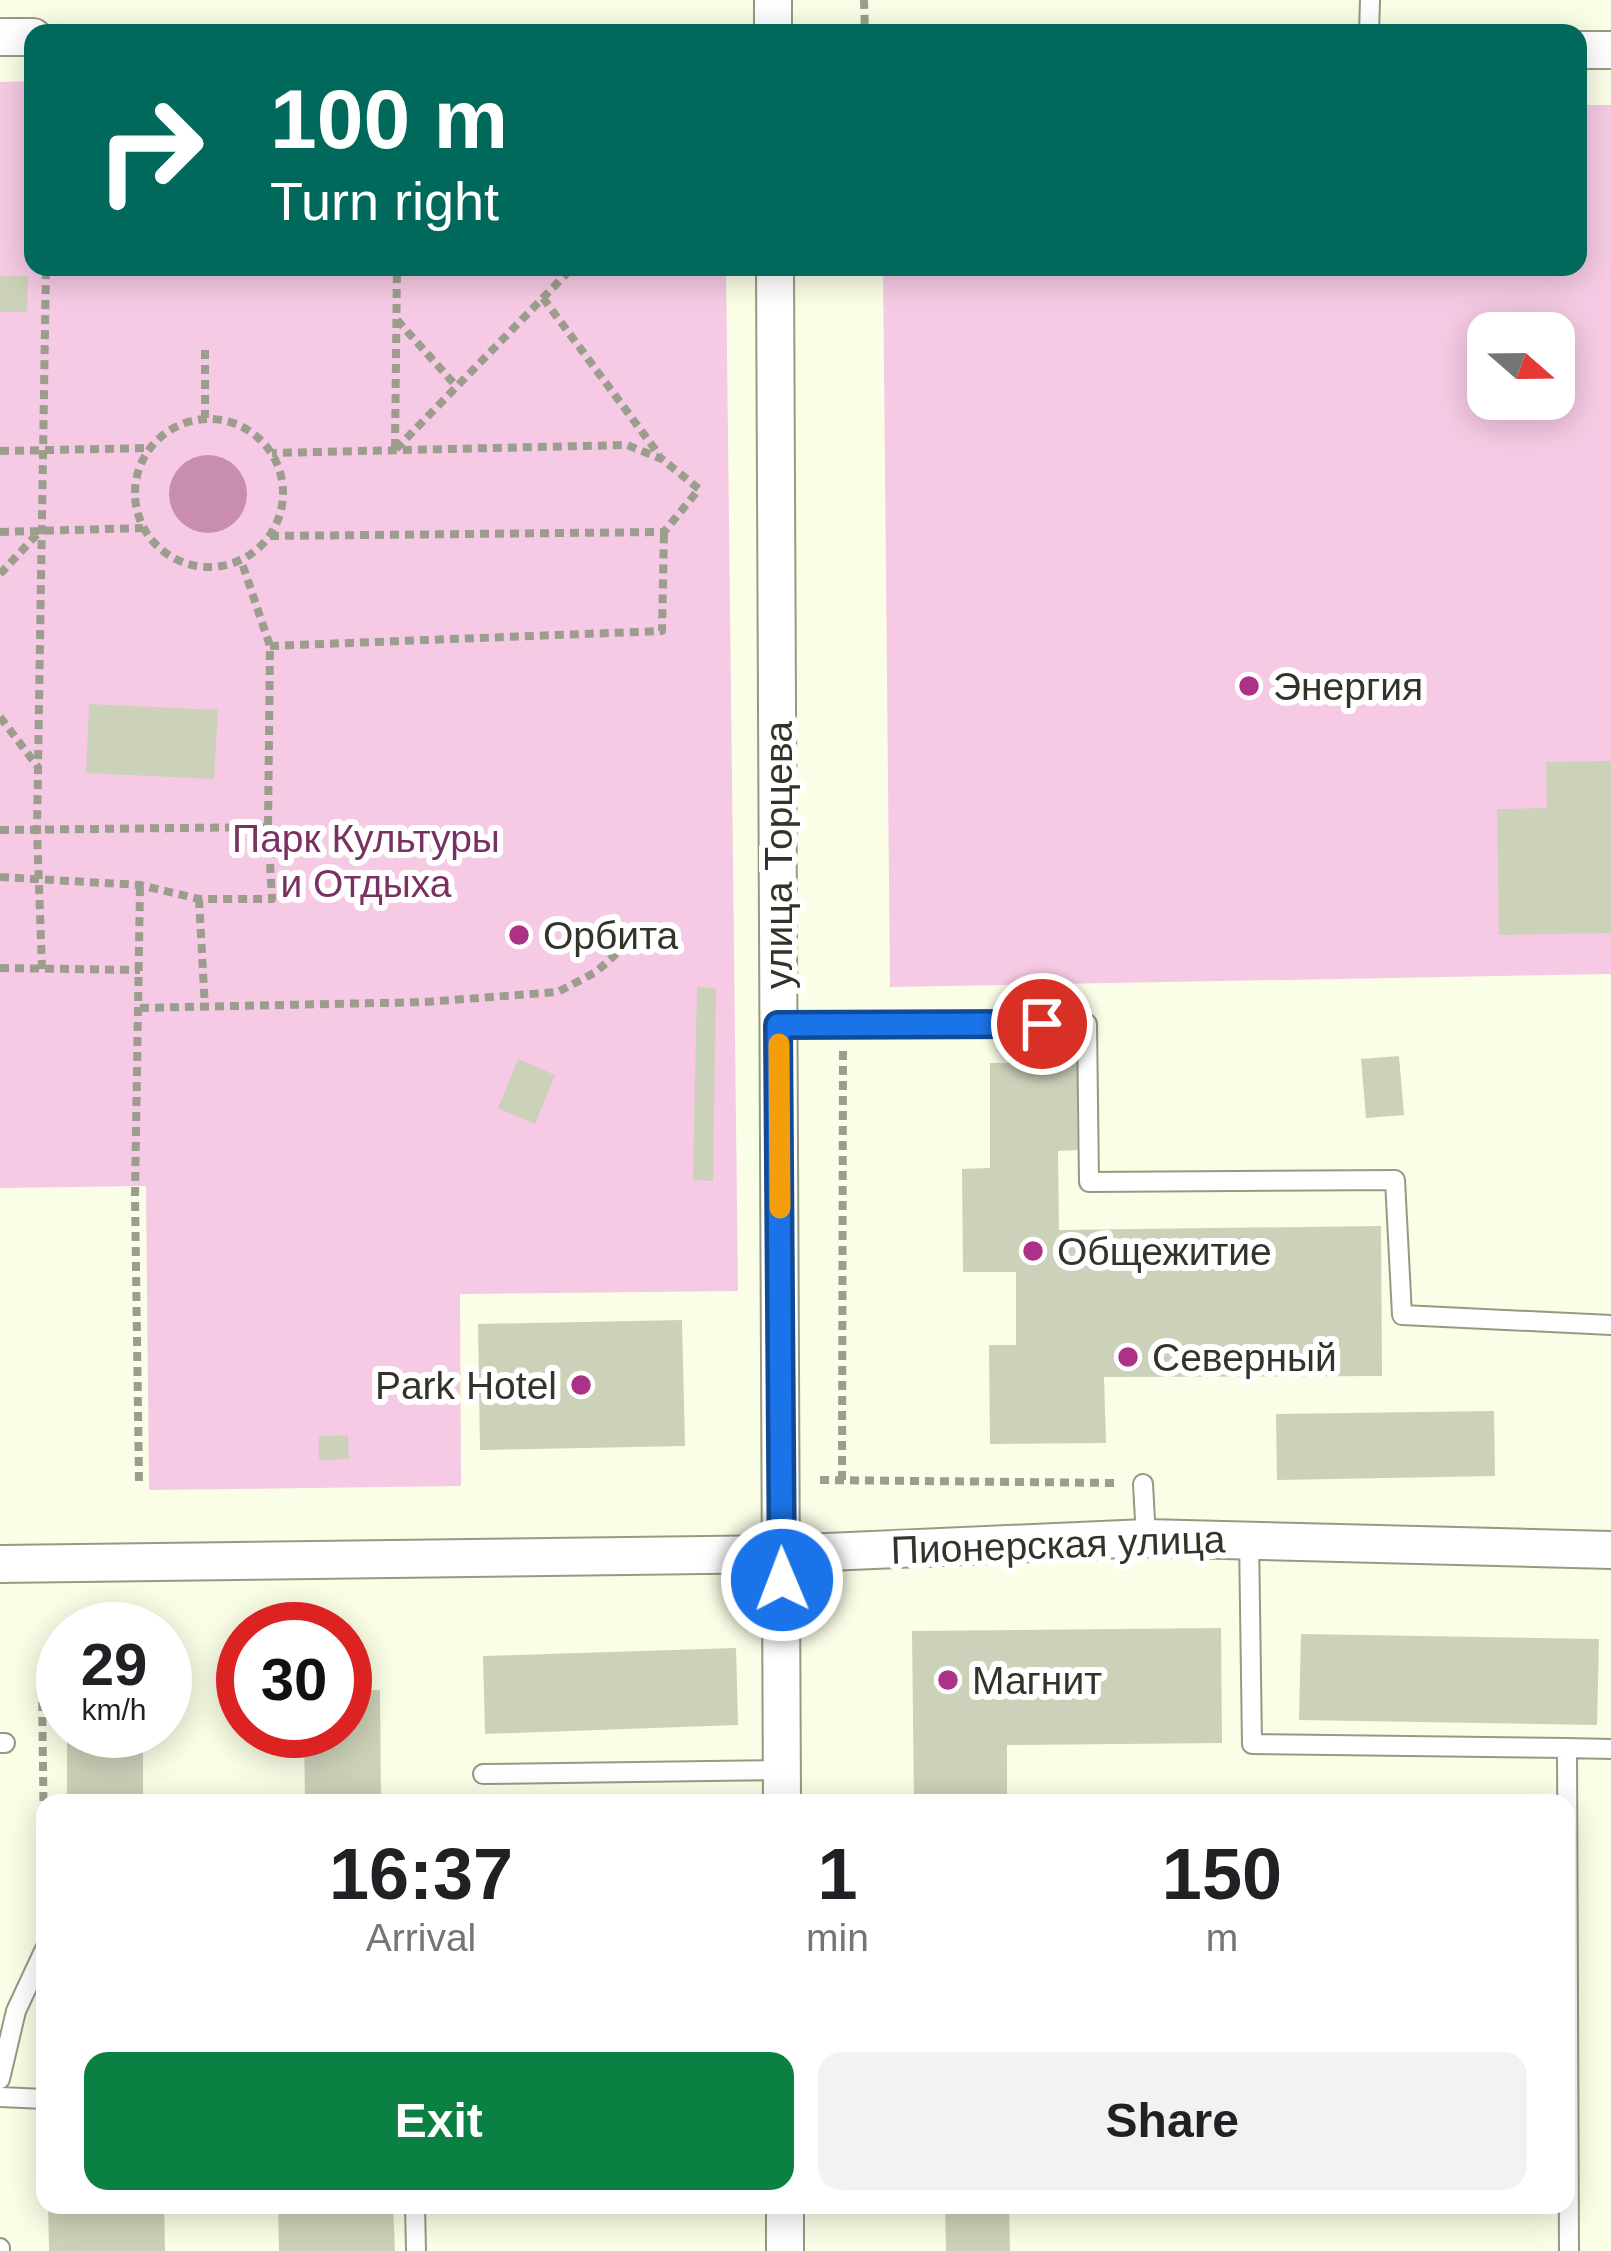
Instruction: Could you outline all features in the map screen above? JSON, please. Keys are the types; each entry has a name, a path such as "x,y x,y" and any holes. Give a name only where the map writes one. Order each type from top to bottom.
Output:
{"street":[{"name":"улица Торцева","path":"775,276 782,1787"},
{"name":"Пионерская улица","path":"0,1564 782,1554 1145,1538 1611,1550"},
{"path":"785,2214 785,2251"}],"lane":[{"path":"778,1025 1088,1024 1089,1183 1395,1180 1402,1316 1611,1325"},
{"path":"1143,1484 1145,1538"},
{"path":"1250,1538 1252,1744 1611,1749"},
{"path":"1567,1748 1567,1794"},
{"path":"483,1774 782,1787"},
{"path":"0,2079 16,2012 36,1969"},
{"path":"0,2096 36,2098"},
{"path":"415,2214 416,2251"},
{"path":"1569,2214 1569,2251"}],"path":[{"path":"42,969 37,830 46,276"},
{"path":"395,450 397,276"},
{"path":"395,450 564,276"},
{"path":"271,646 662,631 664,532 698,489 662,459 543,298"},
{"path":"396,319 457,386"},
{"path":"205,350 205,418"},
{"path":"205,418 246,428 272,453 282,479 283,501 270,536 241,560 204,567 185,563 154,543 136,510 135,488 149,448 164,433 205,418"},
{"path":"272,453 627,445 662,459"},
{"path":"0,451 149,448"},
{"path":"0,532 143,527"},
{"path":"0,574 40,531"},
{"path":"270,536 664,532"},
{"path":"0,877 140,885 199,899 272,899 268,827 271,646 241,560"},
{"path":"0,717 38,767"},
{"path":"0,830 268,827"},
{"path":"139,1481 135,1196 140,885"},
{"path":"199,899 205,1008"},
{"path":"140,1008 485,999 558,992 596,972 638,934"},
{"path":"0,968 140,970"},
{"path":"842,1480 843,1025"},
{"path":"820,1480 1143,1484"},
{"path":"43,1758 43,1794"}],"green space":[{"name":"Парк Культуры и Отдыха","path":"24,81 24,276 726,276 738,1291 460,1294 461,1486 149,1490 146,1186 0,1188 0,82"},
{"name":"Энергия","path":"1587,105 1611,105 1611,974 890,987 883,276 1587,276"}],"shaded area":[{"path":"208,455 236,466 247,494 236,522 208,533 180,522 169,494 180,466"}],"building":[{"path":"0,276 28,276 27,312 0,312"},
{"path":"89,704 218,710 214,779 86,773"},
{"path":"1611,761 1611,933 1499,935 1497,809 1547,808 1546,762"},
{"path":"697,987 716,988 713,1181 693,1180"},
{"path":"1399,1056 1404,1115 1366,1118 1361,1059"},
{"path":"518,1059 555,1075 535,1124 498,1108"},
{"path":"990,1063 1077,1063 1078,1150 1058,1151 1059,1230 1381,1226 1382,1376 1104,1377 1106,1443 990,1444 989,1345 1016,1345 1016,1272 963,1272 962,1169 990,1168"},
{"name":"Park Hotel","path":"682,1320 685,1446 480,1450 478,1324"},
{"path":"1494,1411 1495,1476 1277,1480 1276,1414"},
{"path":"348,1435 349,1459 319,1460 319,1436"},
{"path":"1221,1628 1222,1743 1007,1745 1007,1794 914,1794 912,1631"},
{"path":"1301,1634 1599,1639 1597,1725 1299,1720"},
{"path":"736,1648 738,1725 485,1734 483,1656"},
{"path":"372,1690 380,1690 381,1794 305,1794 304,1758 372,1758"},
{"path":"67,1758 143,1758 143,1794 67,1794"},
{"path":"48,2214 164,2214 165,2251 49,2251"},
{"path":"278,2214 393,2214 395,2251 279,2251"},
{"path":"945,2214 1009,2214 1010,2251 946,2251"}],"slow traffic":[{"path":"779,1044 780,1208"}],"place":[{"name":"Энергия","path":"1249,686"},
{"name":"Орбита","path":"519,935"},
{"name":"Общежитие","path":"1033,1251"},
{"name":"Северный","path":"1128,1357"},
{"name":"Park Hotel","path":"581,1385"},
{"name":"Магнит","path":"948,1680"}],"route":[{"path":"782,1580 778,1025 1042,1024"}]}
